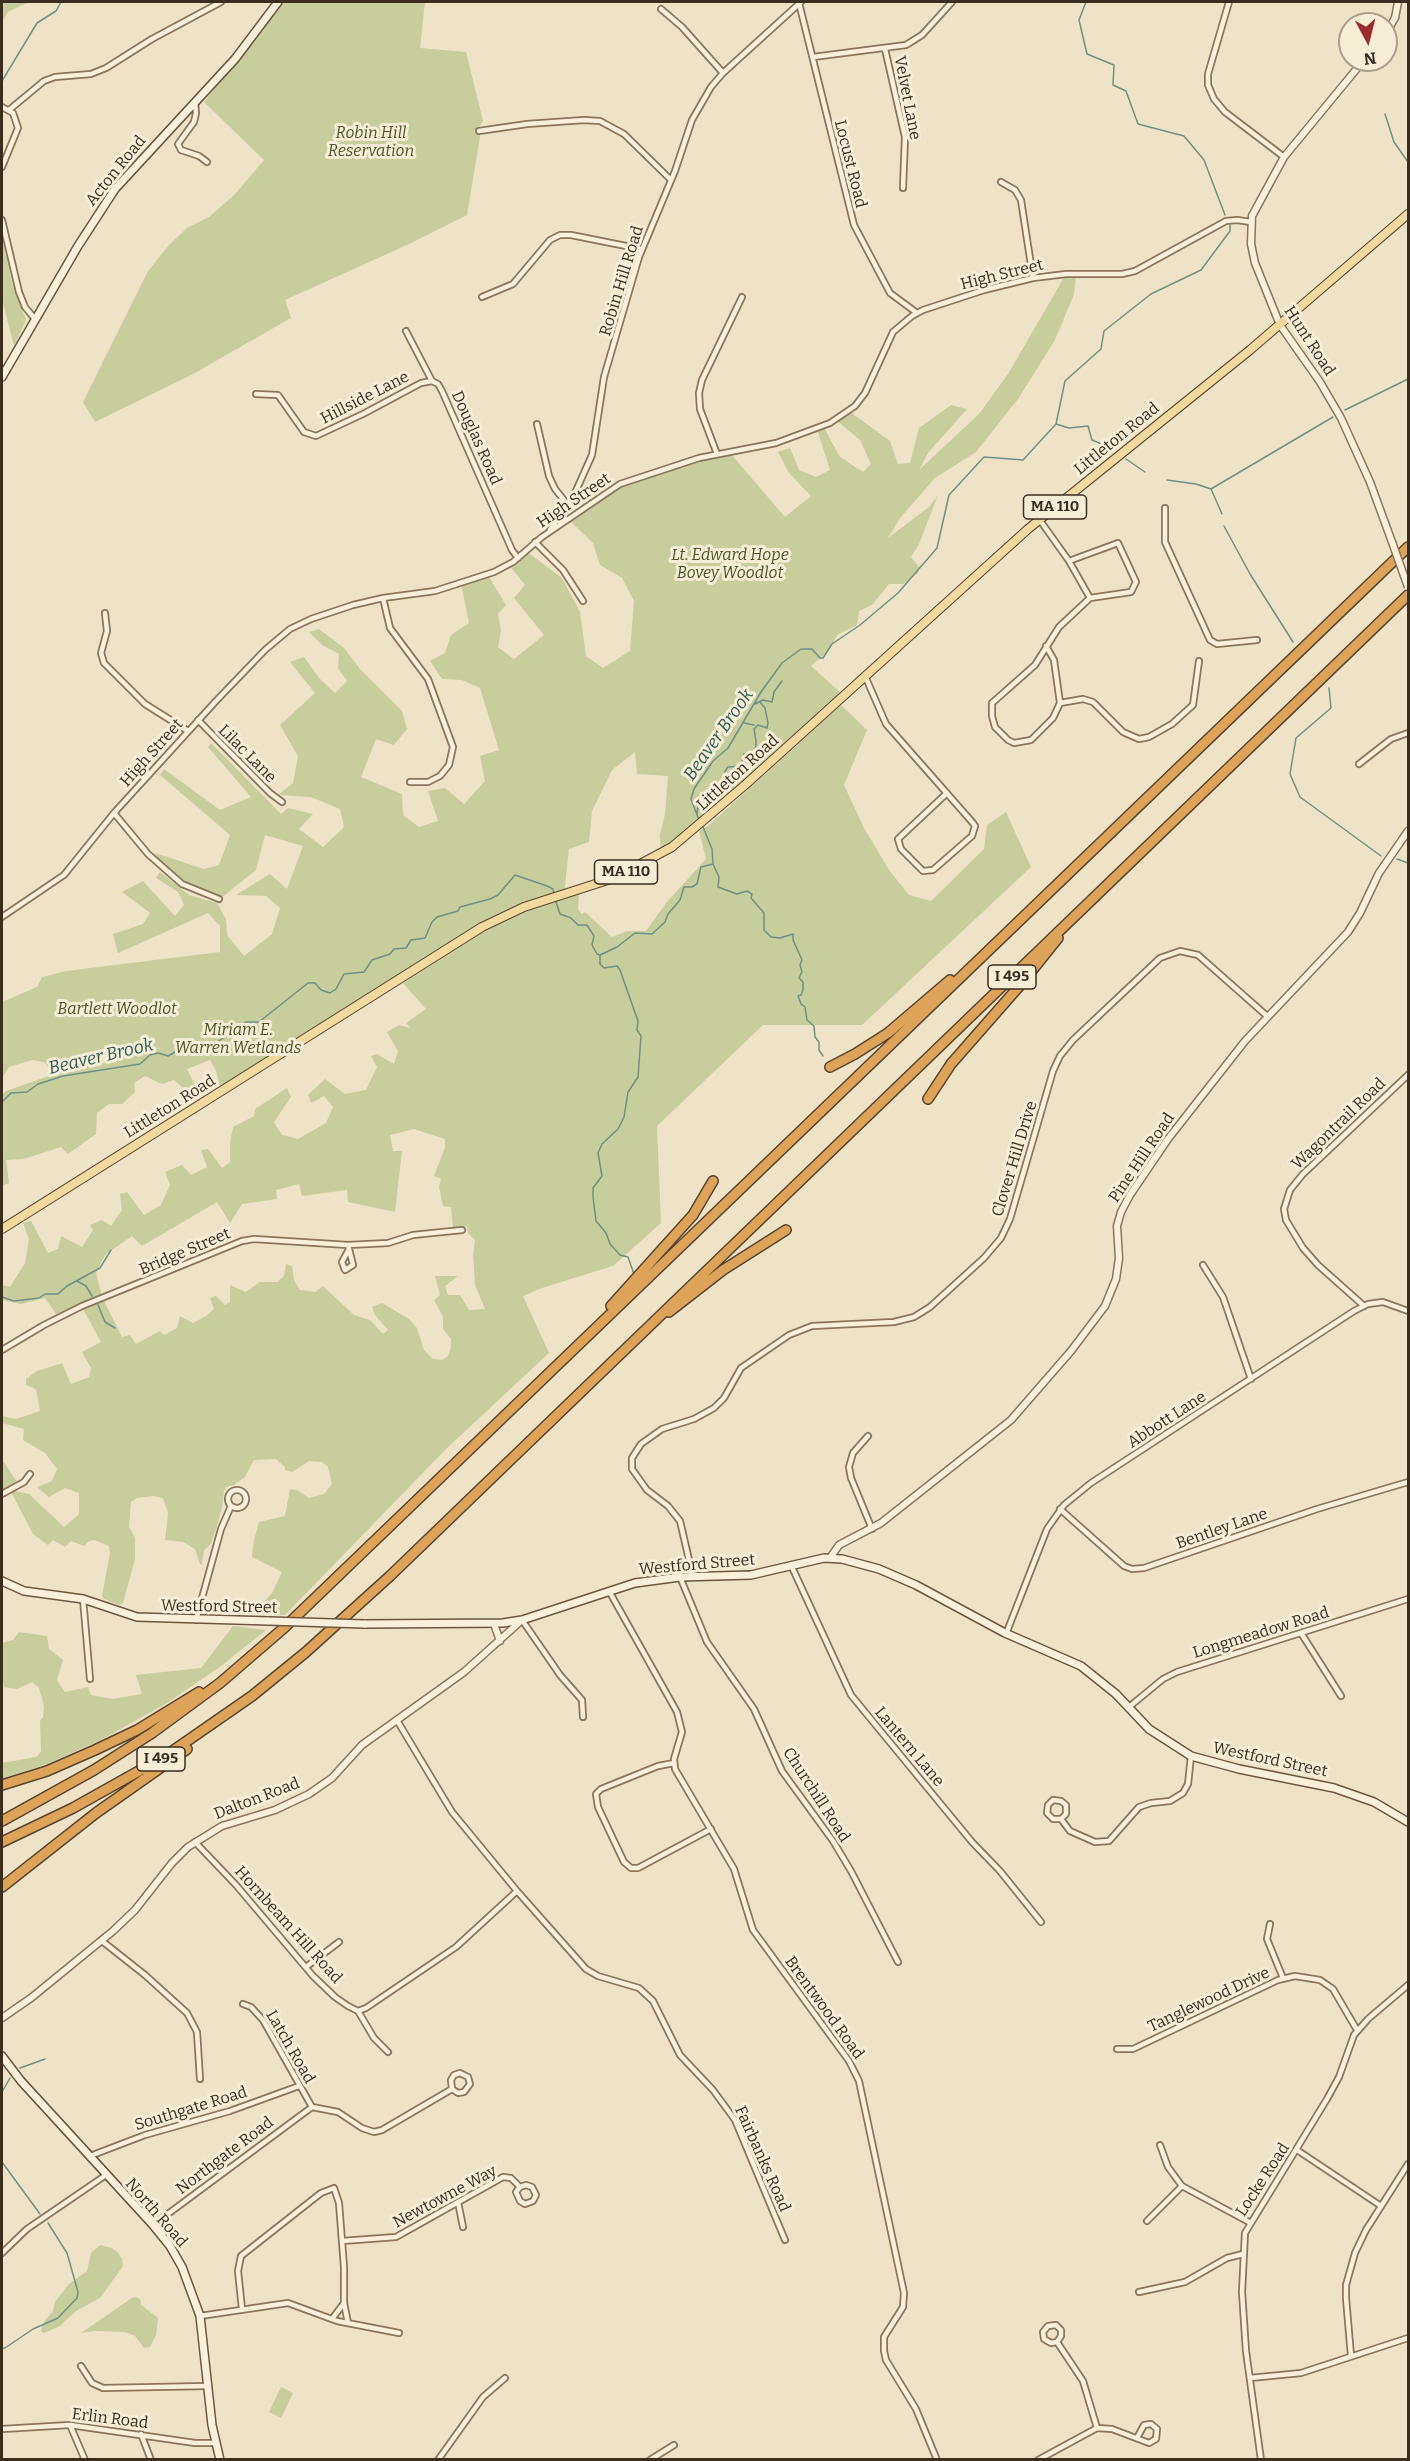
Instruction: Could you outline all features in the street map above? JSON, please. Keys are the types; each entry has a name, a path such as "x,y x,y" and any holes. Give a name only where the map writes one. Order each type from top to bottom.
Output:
{"highway":[{"name":"I 495","path":"2,1821 68,1786 140,1741 244,1663 354,1563 565,1356 636,1292 1408,547"},
{"name":"I 495","path":"2,1842 114,1786 164,1757 252,1696 349,1615 1408,595"},
{"path":"830,1067 888,1033 1025,916"},
{"path":"928,1099 951,1064 1047,953 1072,919"},
{"path":"565,1356 693,1215 713,1181"},
{"path":"632,1341 723,1270 786,1230"},
{"path":"2,1785 63,1764 137,1730 244,1663"},
{"path":"2,1887 96,1813 216,1727 252,1696"}],"main road":[{"name":"Acton Road","path":"2,377 105,202 126,176 235,59 278,2"},
{"name":"Littleton Road","path":"2,1229 343,1016 468,935 495,920 538,903 624,874 683,839 1039,519 1280,325 1408,214"},
{"name":"Westford Street","path":"2,1581 24,1591 83,1599 137,1617 364,1624 495,1624 522,1620 635,1583 693,1576 750,1575 830,1558 879,1569 916,1585 1006,1634 1082,1666 1100,1679 1149,1729 1191,1756 1239,1769 1349,1792 1389,1809 1408,1822"},
{"name":"North Road","path":"2,2056 21,2081 153,2225 170,2246 182,2267 200,2316 215,2443 220,2460"}],"street":[{"path":"9,110 44,81 56,77 91,74 106,68 152,39 222,2"},
{"name":"Locust Road","path":"799,2 854,225 890,293 917,313"},
{"name":"Robin Hill Road","path":"549,532 568,505 592,456 604,377 641,249 671,180 696,112 723,74 799,2"},
{"path":"813,57 906,45 917,39 952,2"},
{"path":"1229,2 1208,74 1208,85 1214,99 1225,112 1284,157"},
{"path":"661,9 682,27 723,74"},
{"name":"Velvet Lane","path":"885,49 905,137 903,188"},
{"name":"Hunt Road","path":"1354,72 1284,157 1257,204 1251,222 1251,244 1255,262 1280,325 1320,382 1341,418 1370,482 1408,587"},
{"path":"195,102 194,122 178,144 181,150 200,156 207,162"},
{"path":"2,107 9,110 16,120 17,133 2,167"},
{"path":"479,131 527,124 600,121 624,134 671,180"},
{"path":"1001,182 1015,190 1021,200 1033,278"},
{"path":"2,220 19,292 25,307 35,319"},
{"name":"High Street","path":"2,917 64,875 114,813 198,720 265,650 290,629 322,615 383,598 435,591 494,572 518,558 535,542 620,484 665,468 717,454 776,443 824,426 843,415 861,399 870,385 889,338 901,324 917,313 984,290 1033,278 1066,274 1129,273 1148,266 1226,221 1251,222"},
{"path":"482,297 513,284 555,237 571,235 641,249"},
{"path":"717,454 700,409 699,393 702,380 738,310 742,297"},
{"name":"Douglas Road","path":"406,331 432,381 438,384 442,391 512,550 518,558"},
{"name":"Hillside Lane","path":"256,394 278,395 304,432 316,436 421,383 432,381"},
{"path":"537,424 549,476 555,489 568,505"},
{"path":"1165,508 1165,542 1210,640 1217,644 1257,640"},
{"path":"1039,519 1069,561 1090,598"},
{"path":"535,542 570,578 583,601"},
{"path":"1046,646 1054,660 1060,703 1053,718 1031,740 1014,743 999,733 992,716 992,703 1035,665 1046,646 1059,627 1090,598 1131,592 1136,582 1118,543 1069,561"},
{"path":"383,598 390,628 428,679 453,747 449,765 440,776 428,782 410,782"},
{"path":"105,613 107,631 101,653 104,663 145,704 188,731"},
{"path":"1060,703 1083,699 1093,702 1123,732 1139,739 1149,737 1172,724 1193,705 1199,661"},
{"path":"865,676 886,724 974,823 975,831 935,868 923,871 901,849 898,839 947,793"},
{"name":"Lilac Lane","path":"198,720 270,794 282,802"},
{"path":"1359,764 1391,739 1408,733"},
{"path":"114,813 148,854 182,884 219,899"},
{"name":"Pine Hill Road","path":"830,1558 839,1545 872,1529 927,1489 1011,1420 1089,1329 1105,1306 1116,1279 1119,1258 1117,1226 1120,1212 1130,1195 1203,1093 1267,1016 1348,932 1360,913 1378,873 1407,835"},
{"name":"Clover Hill Drive","path":"693,1576 680,1521 670,1508 647,1491 633,1472 632,1458 641,1444 662,1429 694,1419 714,1408 724,1398 741,1368 789,1335 809,1327 894,1322 914,1317 930,1307 984,1258 1001,1238 1010,1219 1060,1056 1073,1040 1160,958 1180,951 1192,952 1201,956 1267,1016"},
{"name":"Wagontrail Road","path":"1364,1306 1334,1280 1303,1248 1286,1220 1284,1209 1290,1190 1303,1174 1408,1075"},
{"name":"Bridge Street","path":"2,1350 82,1306 242,1241 254,1239 348,1245 388,1243 413,1235 462,1230"},
{"path":"348,1245 348,1251"},
{"path":"1203,1265 1223,1298 1251,1379"},
{"path":"1364,1306 1383,1302 1408,1311"},
{"name":"Abbott Lane","path":"1006,1634 1047,1529 1060,1509 1091,1484 1364,1306"},
{"path":"868,1436 853,1453 849,1467 872,1529"},
{"path":"2,1494 24,1482 30,1474"},
{"name":"Bentley Lane","path":"1060,1509 1124,1566 1132,1569 1156,1565 1317,1509 1408,1482"},
{"path":"196,1620 221,1529 231,1506 228,1499 234,1490 243,1492 246,1498 245,1504 239,1508 231,1506"},
{"name":"Lantern Lane","path":"792,1565 851,1695 1041,1922"},
{"name":"Churchill Road","path":"680,1577 707,1642 754,1709 782,1771 845,1861 898,1962"},
{"path":"609,1591 679,1716 681,1738 674,1763 658,1766 601,1789 596,1794 598,1807 624,1862 631,1868 640,1867 711,1829"},
{"path":"83,1599 90,1679"},
{"name":"Longmeadow Road","path":"1129,1707 1163,1679 1177,1672 1408,1599"},
{"path":"522,1620 560,1675 582,1700 583,1717"},
{"name":"Dalton Road","path":"3,2016 31,1998 102,1941 135,1910 176,1858 195,1842 222,1826 275,1810 309,1794 332,1778 362,1745 398,1722 462,1674 522,1620"},
{"path":"495,1624 500,1641"},
{"path":"1300,1633 1341,1696"},
{"path":"388,2052 374,2038 358,2011 456,1947 517,1891 452,1812 398,1722"},
{"path":"1061,1818 1067,1829 1078,1836 1098,1843 1109,1841 1117,1835 1139,1808 1151,1803 1170,1802 1183,1793 1188,1784 1191,1756"},
{"name":"Brentwood Road","path":"674,1763 676,1772 736,1874 754,1933 851,2064 860,2081 904,2293 903,2307 884,2337 884,2351 886,2360 916,2409 937,2460"},
{"path":"1053,1800 1061,1801 1066,1805 1066,1814 1061,1818 1055,1820 1048,1815 1047,1807 1053,1800"},
{"name":"Hornbeam Hill Road","path":"195,1842 236,1885 306,1967 335,1997 358,2011"},
{"name":"Fairbanks Road","path":"517,1891 586,1969 598,1976 639,1988 653,2001 680,2055 718,2096 735,2120 785,2240"},
{"path":"1270,1924 1267,1939 1283,1978"},
{"path":"102,1941 145,1975 187,2013 196,2032 200,2079"},
{"path":"306,1967 339,1942"},
{"name":"Tanglewood Drive","path":"1117,2049 1133,2049 1283,1978 1303,1976 1327,1984 1338,1996 1357,2030"},
{"name":"Locke Road","path":"1261,2460 1242,2292 1245,2233 1297,2150 1338,2077 1348,2047 1357,2030 1408,1986"},
{"name":"Latch Road","path":"243,2004 251,2007 263,2020 312,2107"},
{"path":"463,2074 468,2077 470,2084 467,2090 458,2093 452,2089 451,2080 454,2075 463,2074"},
{"name":"Southgate Road","path":"90,2156 145,2135 230,2111 299,2086"},
{"path":"312,2107 338,2112 362,2128 374,2132 382,2130 452,2089"},
{"name":"Northgate Road","path":"153,2225 312,2107"},
{"path":"1160,2145 1168,2167 1182,2186 1250,2222"},
{"path":"1297,2150 1381,2206"},
{"path":"1351,2356 1346,2285 1355,2253 1366,2230 1408,2164"},
{"path":"2,2253 27,2229 106,2175"},
{"name":"Newtowne Way","path":"342,2241 396,2237 503,2177 511,2178 520,2187"},
{"name":"Newtowne Way","path":"529,2185 534,2189 536,2195 531,2203 522,2203 518,2199 516,2192 520,2187 529,2185"},
{"path":"1147,2221 1182,2186"},
{"path":"242,2309 238,2275 242,2256 321,2193 335,2188 338,2196 344,2303 348,2323"},
{"path":"458,2202 464,2227"},
{"path":"1139,2292 1185,2282 1227,2258 1243,2254"},
{"path":"200,2316 288,2303 332,2319 399,2333"},
{"path":"332,2319 344,2303"},
{"path":"1056,2325 1061,2330 1061,2336 1057,2342 1049,2343 1044,2339 1043,2332 1048,2326 1056,2325"},
{"path":"1250,2378 1302,2373 1408,2338"},
{"path":"1057,2342 1083,2381 1096,2428"},
{"path":"81,2366 92,2382 103,2388 208,2386"},
{"path":"438,2460 483,2397 505,2378"},
{"path":"1038,2460 1096,2428 1112,2429 1137,2438 1152,2442 1157,2437 1158,2430 1153,2425 1146,2424 1140,2429 1137,2438"},
{"path":"70,2425 85,2460"},
{"name":"Erlin Road","path":"2,2429 70,2425 195,2443 215,2443"},
{"path":"141,2434 151,2460"},
{"path":"650,2460 674,2445"}],"green space":[{"path":"2,2 29,2 8,12 2,22"},
{"name":"Robin Hill Reservation","path":"284,2 425,2 420,48 466,52 483,121 478,129 480,137 467,215 285,300 291,318 193,374 95,422 83,402 148,271 169,245 187,228 209,217 235,194 264,160 204,102"},
{"path":"2,237 12,283 26,320 14,346 2,299"},
{"path":"1066,274 1076,274 1074,294 1055,340 1018,399 976,452 935,478 900,518 888,538 929,507 938,495 919,544 911,557 919,567 918,573 904,584 889,584 872,605 859,611 857,625 837,635 830,649 811,666 840,692 661,854 660,835 665,814 668,776 637,774 635,752 612,770 592,811 589,842 569,849 564,895 509,913 226,1087 224,1084 220,1086 210,1060 187,1069 200,1095 194,1098 174,1080 162,1084 145,1076 134,1083 135,1092 122,1104 109,1104 97,1113 96,1134 68,1154 61,1147 24,1159 6,1160 9,1183 2,1186 2,1095 6,1091 66,1070 119,1060 105,1056 77,1062 52,1072 44,1062 32,1060 9,1067 2,1078 2,1002 37,987 42,977 66,971 220,952 220,926 208,913 118,953 113,934 143,924 150,913 122,892 143,881 175,916 184,905 178,892 156,878 160,872 189,895 217,903 226,919 227,935 244,956 272,934 280,908 266,896 236,895 270,874 287,889 303,846 265,835 256,870 221,898 182,884 163,867 155,853 204,869 219,865 230,835 160,775 164,769 220,810 251,797 208,747 211,743 281,814 288,808 313,814 299,829 323,847 344,827 340,809 311,797 278,795 293,783 298,756 280,725 315,693 290,662 304,657 319,678 335,693 347,681 338,668 339,654 322,645 309,632 319,629 344,648 360,669 402,711 407,729 394,745 376,739 361,777 402,794 403,815 419,827 438,821 428,791 445,788 464,804 485,781 480,756 499,750 480,688 462,680 442,679 430,661 445,653 451,635 469,623 461,583 487,574 506,605 498,614 501,630 498,647 514,659 544,635 514,598 525,585 509,565 526,551 562,578 580,612 586,656 603,668 630,651 634,601 622,578 600,565 593,543 569,520 609,490 685,462 730,453 785,517 811,496 789,473 778,452 790,448 799,470 816,477 830,470 817,429 823,426 840,457 863,472 871,464 860,440 836,420 849,411 890,441 898,464 910,463 919,428 951,405 967,409 928,453 919,470 979,414 1008,374"},
{"path":"841,705 867,730 844,785 864,828 889,870 909,895 931,901 984,849 987,825 1006,812 1031,867 862,1025 763,1025 657,1126 661,1223 613,1266 523,1296 549,1353 447,1448 285,1615 253,1614 272,1593 282,1572 252,1557 254,1540 259,1522 285,1516 290,1489 297,1490 309,1498 324,1494 332,1484 328,1467 322,1462 309,1461 292,1472 285,1470 285,1467 276,1459 254,1460 245,1477 234,1485 226,1487 224,1491 216,1529 211,1544 204,1550 202,1565 195,1549 183,1542 165,1540 168,1513 163,1498 154,1496 137,1498 131,1502 129,1527 135,1538 135,1559 123,1603 119,1605 104,1599 102,1596 110,1553 109,1546 94,1540 84,1546 71,1541 65,1547 53,1540 48,1545 33,1534 10,1490 2,1494 3,1461 17,1482 11,1490 29,1494 64,1527 79,1514 79,1493 65,1488 49,1497 37,1487 52,1481 57,1469 45,1453 23,1440 24,1429 2,1423 2,1416 16,1419 40,1411 36,1389 26,1385 26,1379 37,1371 62,1363 71,1384 89,1377 91,1368 82,1352 101,1342 82,1307 59,1318 45,1298 21,1304 2,1300 2,1285 10,1287 25,1263 29,1239 23,1223 31,1221 48,1253 58,1249 61,1236 82,1247 93,1230 90,1225 102,1220 111,1226 122,1210 120,1194 127,1192 144,1215 161,1205 170,1185 165,1172 182,1165 191,1175 207,1167 201,1150 208,1149 222,1168 230,1162 233,1127 254,1116 255,1109 287,1088 291,1097 274,1122 282,1135 298,1139 326,1123 333,1107 324,1096 311,1103 308,1095 325,1079 345,1094 366,1090 377,1067 371,1056 377,1054 394,1064 398,1051 387,1032 399,1025 410,1028 406,1023 426,1009 403,983 484,931 524,912 579,894 578,910 582,914 585,912 612,937 627,931 646,931 666,903 706,859 699,831 707,827","holes":["414,1129 445,1139 445,1147 434,1176 441,1179 439,1187 443,1206 451,1207 453,1228 467,1226 468,1233 475,1240 473,1254 475,1285 485,1309 469,1310 460,1295 448,1295 445,1286 458,1276 435,1276 440,1295 434,1300 443,1317 443,1329 451,1339 448,1356 442,1360 433,1359 424,1350 417,1328 409,1319 382,1303 372,1307 375,1315 388,1330 383,1334 370,1320 354,1315 323,1286 315,1292 300,1290 294,1280 292,1266 286,1264 284,1276 277,1282 260,1282 246,1292 230,1285 230,1302 225,1305 216,1296 210,1298 214,1309 193,1323 180,1316 177,1328 164,1335 160,1331 136,1344 130,1335 122,1337 102,1297 96,1273 105,1255 132,1236 142,1246 217,1202 230,1223 242,1204 277,1199 276,1190 299,1184 302,1196 347,1190 348,1202 395,1212 402,1151 393,1151 390,1135"]},
{"path":"233,1626 266,1630 221,1666 167,1703 101,1740 47,1764 2,1779 2,1763 36,1757 41,1752 40,1721 43,1717 44,1706 39,1688 32,1682 17,1689 4,1687 2,1643 13,1640 19,1632 47,1636 49,1649 63,1660 57,1680 65,1692 88,1687 91,1695 113,1699 142,1694 136,1675 201,1668"},
{"path":"100,2245 112,2248 118,2253 123,2266 100,2298 76,2311 60,2326 44,2333 41,2331 43,2323 53,2311 55,2302 69,2284 87,2271 91,2253"},
{"path":"132,2298 140,2299 141,2305 158,2318 156,2335 150,2347 144,2348 135,2336 125,2332 81,2333"},
{"path":"281,2387 293,2393 281,2418 269,2412"}],"waterway":[{"path":"2,81 37,23 56,11 61,2"},
{"name":"Beaver Brook","path":"1086,2 1079,20 1087,54 1114,65 1113,85 1126,91 1138,124 1184,136 1204,160 1225,215"},
{"path":"1385,114 1394,142 1408,162"},
{"name":"Beaver Brook","path":"699,820 691,799 694,789 713,761 728,748 761,692 782,663 801,649 812,649 820,658 823,658 832,644 860,625 898,593 937,548 949,495 984,457 1023,460 1056,424 1065,381 1101,349 1104,331 1151,294 1201,270 1230,231 1230,225"},
{"path":"1345,410 1408,379"},
{"path":"1211,489 1333,417"},
{"path":"1056,424 1069,428 1088,426 1092,440 1114,449"},
{"path":"1126,459 1145,472"},
{"path":"1167,480 1196,484 1211,489 1222,514"},
{"path":"1224,526 1250,574 1293,642"},
{"path":"755,704 763,700 772,702 774,692 782,681"},
{"path":"1329,688 1331,708 1296,738 1290,774 1300,797 1381,856"},
{"path":"697,814 698,806 706,796 715,799 718,797 726,784 725,771 728,767 741,766 744,754 754,755 756,741 754,729 758,725 767,728 768,723 765,708 760,702"},
{"path":"744,723 754,725"},
{"name":"Beaver Brook","path":"555,899 560,914 571,918 578,925 587,925 594,936 592,945 597,954 600,955 617,947 635,933 652,934 665,922 668,914 680,900 684,887 697,884 701,867 713,864 712,849 703,827"},
{"path":"1397,859 1408,863"},
{"path":"713,864 719,877 718,887 737,894 747,891 752,894 751,898 764,913 764,930 771,937 780,938 793,934 793,940 802,960 800,965 802,972 799,978 803,982 803,990 798,996 805,1007 807,1020 814,1026 815,1037 823,1056"},
{"name":"Beaver Brook","path":"2,1102 11,1093 27,1092 38,1084 63,1076 140,1064 150,1055 158,1053 168,1056 177,1051 202,1050 246,1022 259,1022 308,983 315,983 321,990 330,993 336,989 344,974 364,972 372,960 390,954 394,949 406,948 411,940 425,938 432,922 437,917 498,895 515,875 553,889 554,895"},
{"path":"600,956 600,964 604,968 617,966 620,970 638,1021 637,1030 641,1036 638,1077 628,1092 624,1117 618,1129 602,1144 598,1153 602,1176 593,1188 593,1197 596,1221 606,1233 610,1244 620,1255 628,1257 634,1274"},
{"path":"2,1297 14,1301 39,1298 45,1294 58,1294 67,1286 100,1268 111,1250"},
{"path":"77,1281 86,1286 92,1296"},
{"path":"98,1305 105,1322 115,1328"},
{"path":"20,2068 45,2059"},
{"path":"2,2092 10,2078"},
{"path":"2,2162 40,2214"},
{"path":"2,2348 33,2329 58,2318 77,2298 78,2292 67,2253 48,2223"}],"park label":[{"name":"Lt. Edward Hope Bovey Woodlot","path":"730,565"},
{"name":"Bartlett Woodlot","path":"117,1010"},
{"name":"Miriam E. Warren Wetlands","path":"238,1040"}]}
